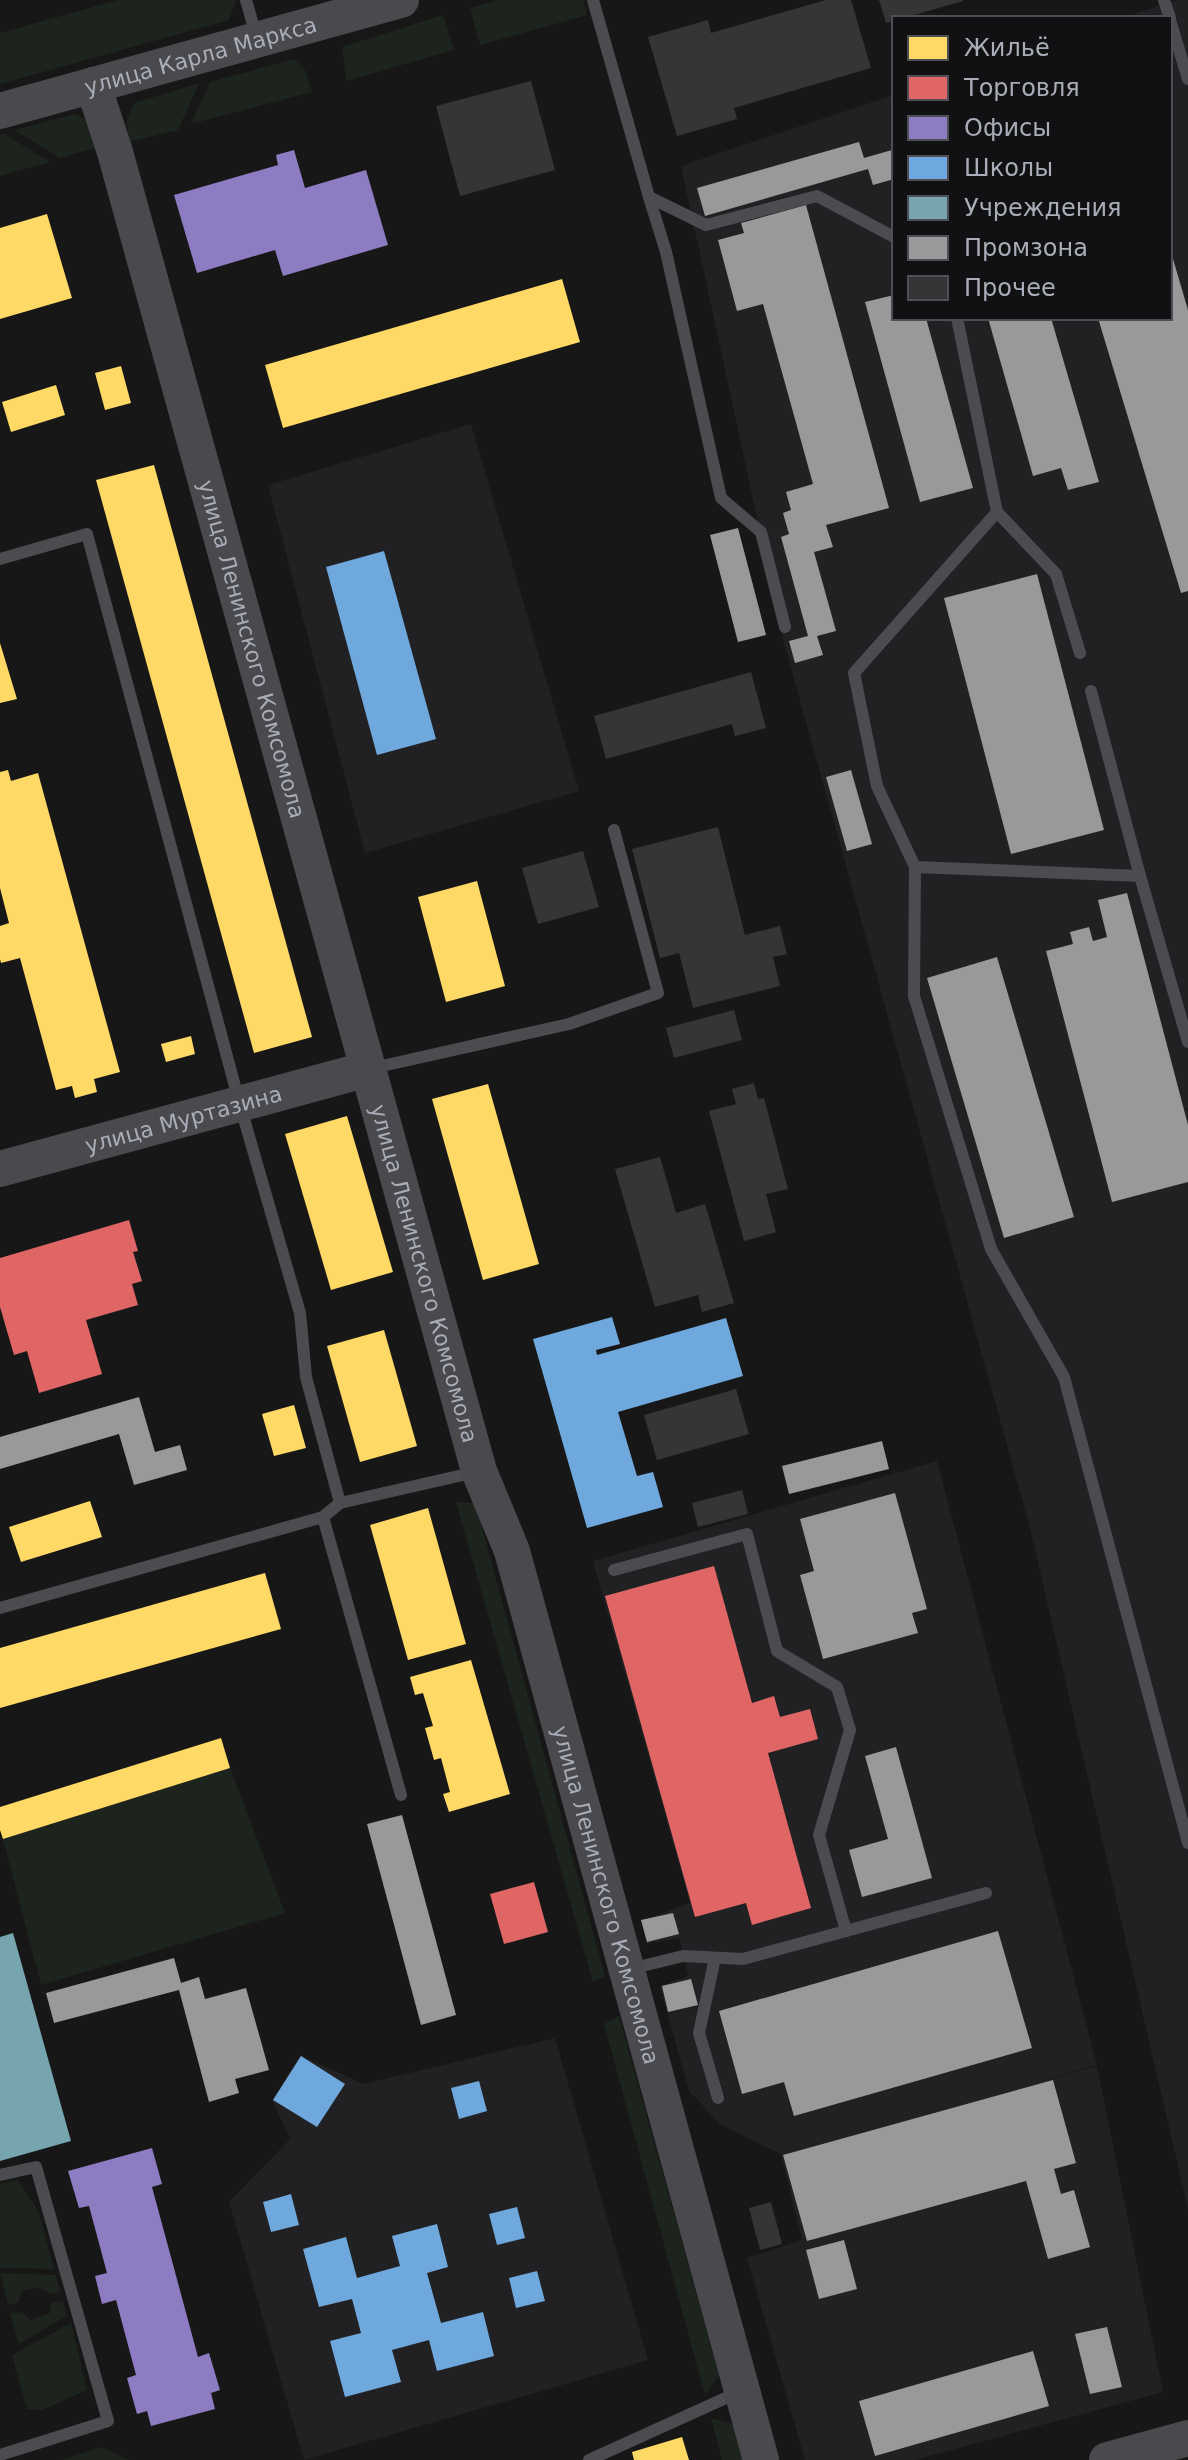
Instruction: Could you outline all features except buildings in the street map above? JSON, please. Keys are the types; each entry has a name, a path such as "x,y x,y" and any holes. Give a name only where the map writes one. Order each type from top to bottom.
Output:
{"street":[{"name":"улица Карла Маркса","path":"0,111 401,0"},
{"name":"улица Ленинского Комсомола","path":"93,85 115,152 479,1471 512,1551 761,2460"},
{"name":"улица Муртазина","path":"0,1169 368,1069"},
{"path":"1107,2460 1188,2438"}],"lane":[{"path":"246,0 257,40"},
{"path":"593,0 666,252 721,498 761,532 785,627"},
{"path":"1172,26 1188,79"},
{"path":"649,197 706,225 817,196 892,236"},
{"path":"957,320 997,512 1056,574 1080,653"},
{"path":"997,512 854,673 877,786 915,867 914,996 991,1249 1064,1377 1188,1843"},
{"path":"0,559 87,534 240,1105 300,1313 306,1377 340,1503"},
{"path":"1091,691 1188,1042"},
{"path":"368,1069 569,1024 658,993 614,830"},
{"path":"915,867 1140,876"},
{"path":"0,1608 323,1517 340,1503 479,1471"},
{"path":"323,1517 401,1795"},
{"path":"614,1570 747,1534 777,1651 837,1687 850,1730 819,1835 846,1931"},
{"path":"626,1969 683,1956 743,1959 986,1893"},
{"path":"715,1958 699,2033 718,2098"},
{"path":"0,2175 36,2167 108,2421 0,2455"},
{"path":"589,2460 742,2390"}],"shaded area":[{"path":"118,0 236,0 229,20 0,84 0,33"},
{"path":"499,0 583,0 587,15 480,45 470,8"},
{"path":"1176,0 1188,0 1188,2209 1029,1524 784,643 681,166 892,96 892,320 1172,320 1172,16 1128,16"},
{"path":"443,15 454,50 346,81 342,47"},
{"path":"294,59 305,70 312,92 191,124 210,82"},
{"path":"199,83 178,130 129,142 127,121 134,103"},
{"path":"75,114 88,120 97,147 60,158 14,130"},
{"path":"4,134 50,162 0,176 0,135"},
{"path":"471,424 579,791 365,853 268,485"},
{"path":"937,1461 1097,2065 1020,2087 1097,2066 1163,2392 915,2460 805,2460 747,2258 802,2240 781,2154 721,2125 689,2091 660,1986 688,1976 679,1938 647,1944 641,1921 690,1903 593,1561"},
{"path":"456,1502 475,1503 605,1976 593,1982"},
{"path":"230,1768 285,1913 41,1985 3,1839"},
{"path":"619,2016 719,2376 705,2395 604,2024"},
{"path":"555,2038 648,2360 304,2460 229,2202 290,2139 272,2100 300,2055 364,2084"},
{"path":"18,2180 38,2210 54,2269 0,2268 0,2184"},
{"path":"0,2273 56,2275 60,2292 50,2294 39,2287 21,2291 19,2302 8,2305"},
{"path":"63,2301 67,2316 19,2344 10,2313 21,2312 31,2320 50,2313 51,2303"},
{"path":"71,2323 87,2390 42,2410 27,2409 12,2355"},
{"path":"711,2418 733,2424 744,2460 722,2460"},
{"path":"102,2447 129,2460 62,2460"}]}
